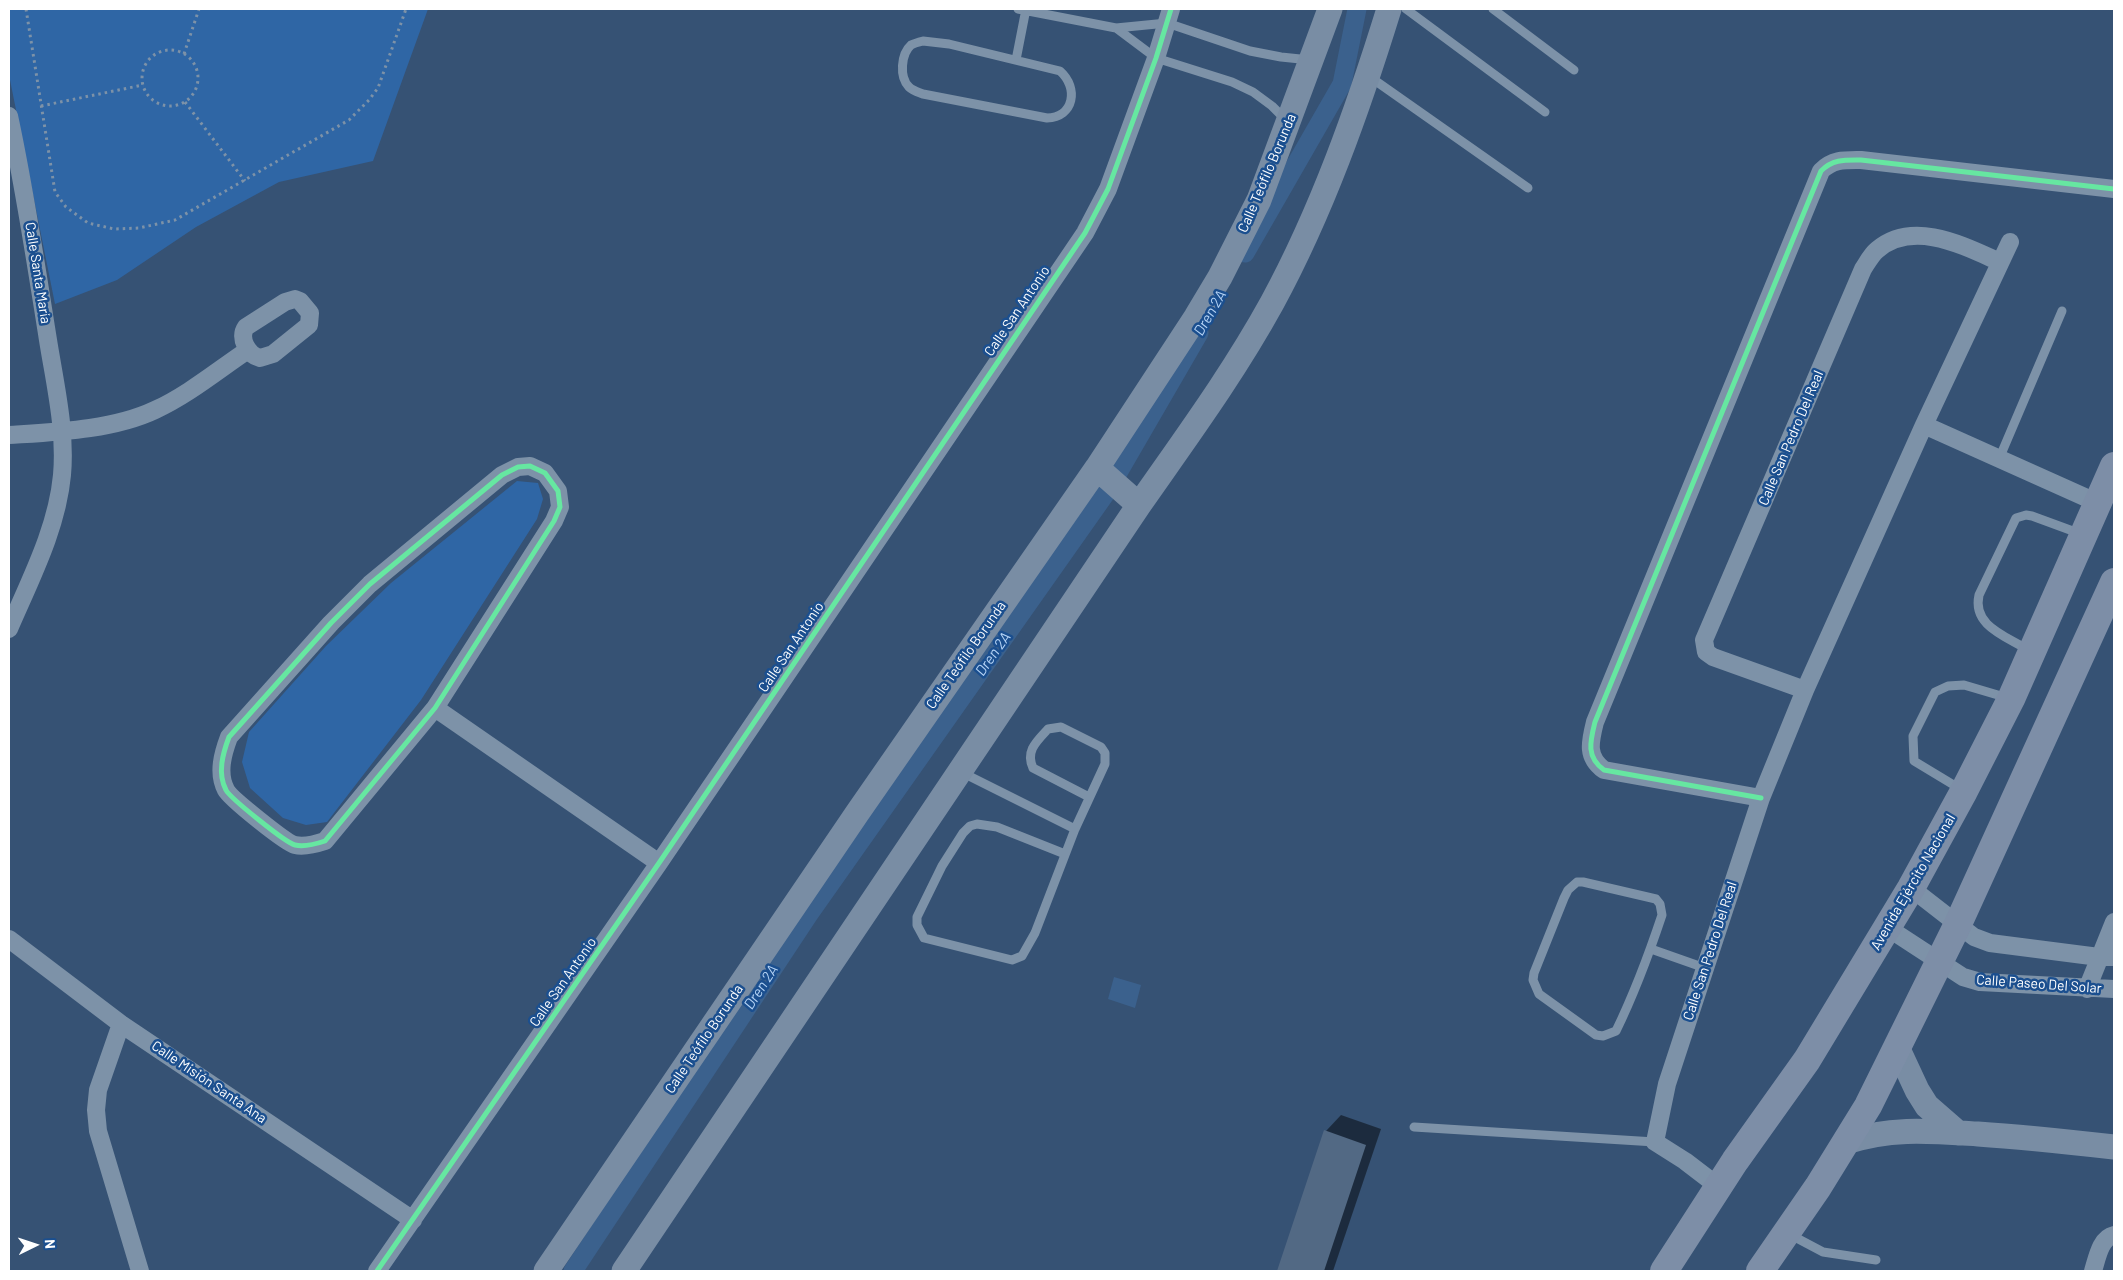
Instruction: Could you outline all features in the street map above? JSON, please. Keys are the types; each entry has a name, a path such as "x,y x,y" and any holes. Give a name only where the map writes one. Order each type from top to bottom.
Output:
{"main road":[{"name":"Calle Teófilo Borunda","path":"546,1271 858,812 1101,472 1220,277 1259,200 1313,60 1330,9"},
{"path":"624,1271 961,772 1134,501 1220,388 1272,302 1333,170 1368,75 1389,9"},
{"name":"Avenida Ejército Nacional","path":"1664,1271 1719,1187 1807,1060 1911,888 2011,699 2114,466"},
{"path":"1101,472 1134,501"},
{"path":"1760,1271 1868,1106 1958,924 2114,582"},
{"path":"1897,1047 1917,1090 1927,1106 1958,1133"},
{"path":"1846,1142 1867,1135 1894,1130 2029,1137 2114,1147"}],"street":[{"name":"Calle San Antonio","path":"377,1271 659,863 1084,234 1108,189 1156,58 1169,16"},
{"name":"Calle Santa María","path":"9,116 17,191 62,431 62,476 55,511 41,555 9,629"},
{"path":"1761,798 1604,770 1596,764 1592,757 1592,736 1595,722 1821,171 1828,164 1838,161 1861,160 2114,189"},
{"name":"Calle San Pedro Del Real","path":"1805,690 1713,658 1706,652 1704,640 1863,268 1876,251 1891,241 1910,237 1930,237 1953,241 2000,262"},
{"name":"Calle San Pedro Del Real","path":"1654,1142 1667,1084 1761,798 1805,690 1924,426 2010,242"},
{"path":"9,435 62,431 109,423 154,410 176,398 248,350"},
{"path":"1924,426 2098,503"},
{"path":"530,466 545,473 558,491 560,507 543,540 435,708 325,842 312,845 295,845 282,839 226,790 222,773 222,757 229,737 331,623 370,584 484,488 502,475 518,467 530,466"},
{"path":"435,708 659,863"},
{"path":"1911,888 1974,937 1990,943 2107,957"},
{"path":"2087,989 2107,957 2114,922"},
{"name":"Calle Paseo Del Solar","path":"1888,928 1939,963 1963,977 1980,982 2114,989"},
{"name":"Calle Misión Santa Ana","path":"9,939 121,1024 413,1220"},
{"path":"121,1024 98,1090 96,1110 98,1131 140,1271"},
{"path":"1654,1142 1685,1161 1719,1187"},
{"path":"2093,1271 2100,1248 2110,1236 2114,1235"}],"lane":[{"path":"1016,60 1023,9 1116,28 1169,16 1250,51 1281,58 1313,60"},
{"path":"1406,9 1545,112"},
{"path":"1493,9 1574,70"},
{"path":"1116,28 1156,58 1232,82 1253,92 1289,122"},
{"path":"923,41 949,44 1016,60 1060,71 1067,77 1071,87 1071,97 1063,114 1056,118 1047,118 923,94 907,85 902,69 906,51 913,44 923,41"},
{"path":"1368,75 1528,188"},
{"path":"1999,459 2062,311"},
{"path":"2032,653 1984,623 1976,606 1979,595 2016,518 2026,514 2084,535"},
{"path":"1964,791 1914,761 1913,736 1935,692 1948,686 1964,685 2011,699"},
{"path":"1065,854 997,827 985,824 970,826 963,833 942,866 917,917 920,932 924,938 1012,960 1017,959 1027,950 1035,933 1075,829 1105,764 1105,753 1101,747 1061,728 1048,729 1032,747 1030,761 1033,768 1089,798"},
{"path":"961,772 1075,829"},
{"path":"1577,882 1656,899 1660,904 1662,915 1651,949 1616,1031 1610,1034 1596,1035 1540,994 1533,980 1534,973 1564,898 1571,886 1577,882"},
{"path":"1651,949 1705,968"},
{"path":"1414,1127 1654,1142"},
{"path":"1787,1232 1823,1252 1876,1260"}],"path":[{"path":"26,9 55,192 66,207 88,223 114,229 139,228 175,220 349,120 370,100 378,88 406,9"},
{"path":"184,54 199,9"},
{"path":"163,50 174,50 184,54 192,62 197,72 197,84 193,94 185,102 175,106 160,104 147,95 143,86 142,74 145,64 163,50"},
{"path":"41,106 143,86"},
{"path":"185,102 245,181"}],"shaded area":[{"path":"9,9 428,9 373,161 279,182 196,227 117,280 55,304 9,75"},
{"path":"517,481 538,483 543,499 537,519 421,700 327,822 306,825 283,818 250,788 242,762 249,732 326,646 391,583"},
{"path":"1114,977 1141,985 1135,1008 1108,999"}],"building":[{"path":"1324,1130 1366,1145 1324,1271 1277,1271"}],"waterway":[{"name":"Dren 2A","path":"1245,253 1342,84 1357,9"},
{"name":"Dren 2A","path":"573,1271 809,914 1108,490 1199,333"}],"cycle path":[{"path":"377,1271 659,863 1085,233 1108,189 1156,58 1171,9"},
{"path":"1761,798 1604,770 1594,760 1591,743 1595,722 1821,171 1835,162 1861,160 2114,189"},
{"path":"530,466 545,473 558,491 560,507 554,521 435,708 325,841 302,846 295,845 270,829 226,790 221,770 229,737 331,623 370,584 502,475 518,467 530,466"}]}
